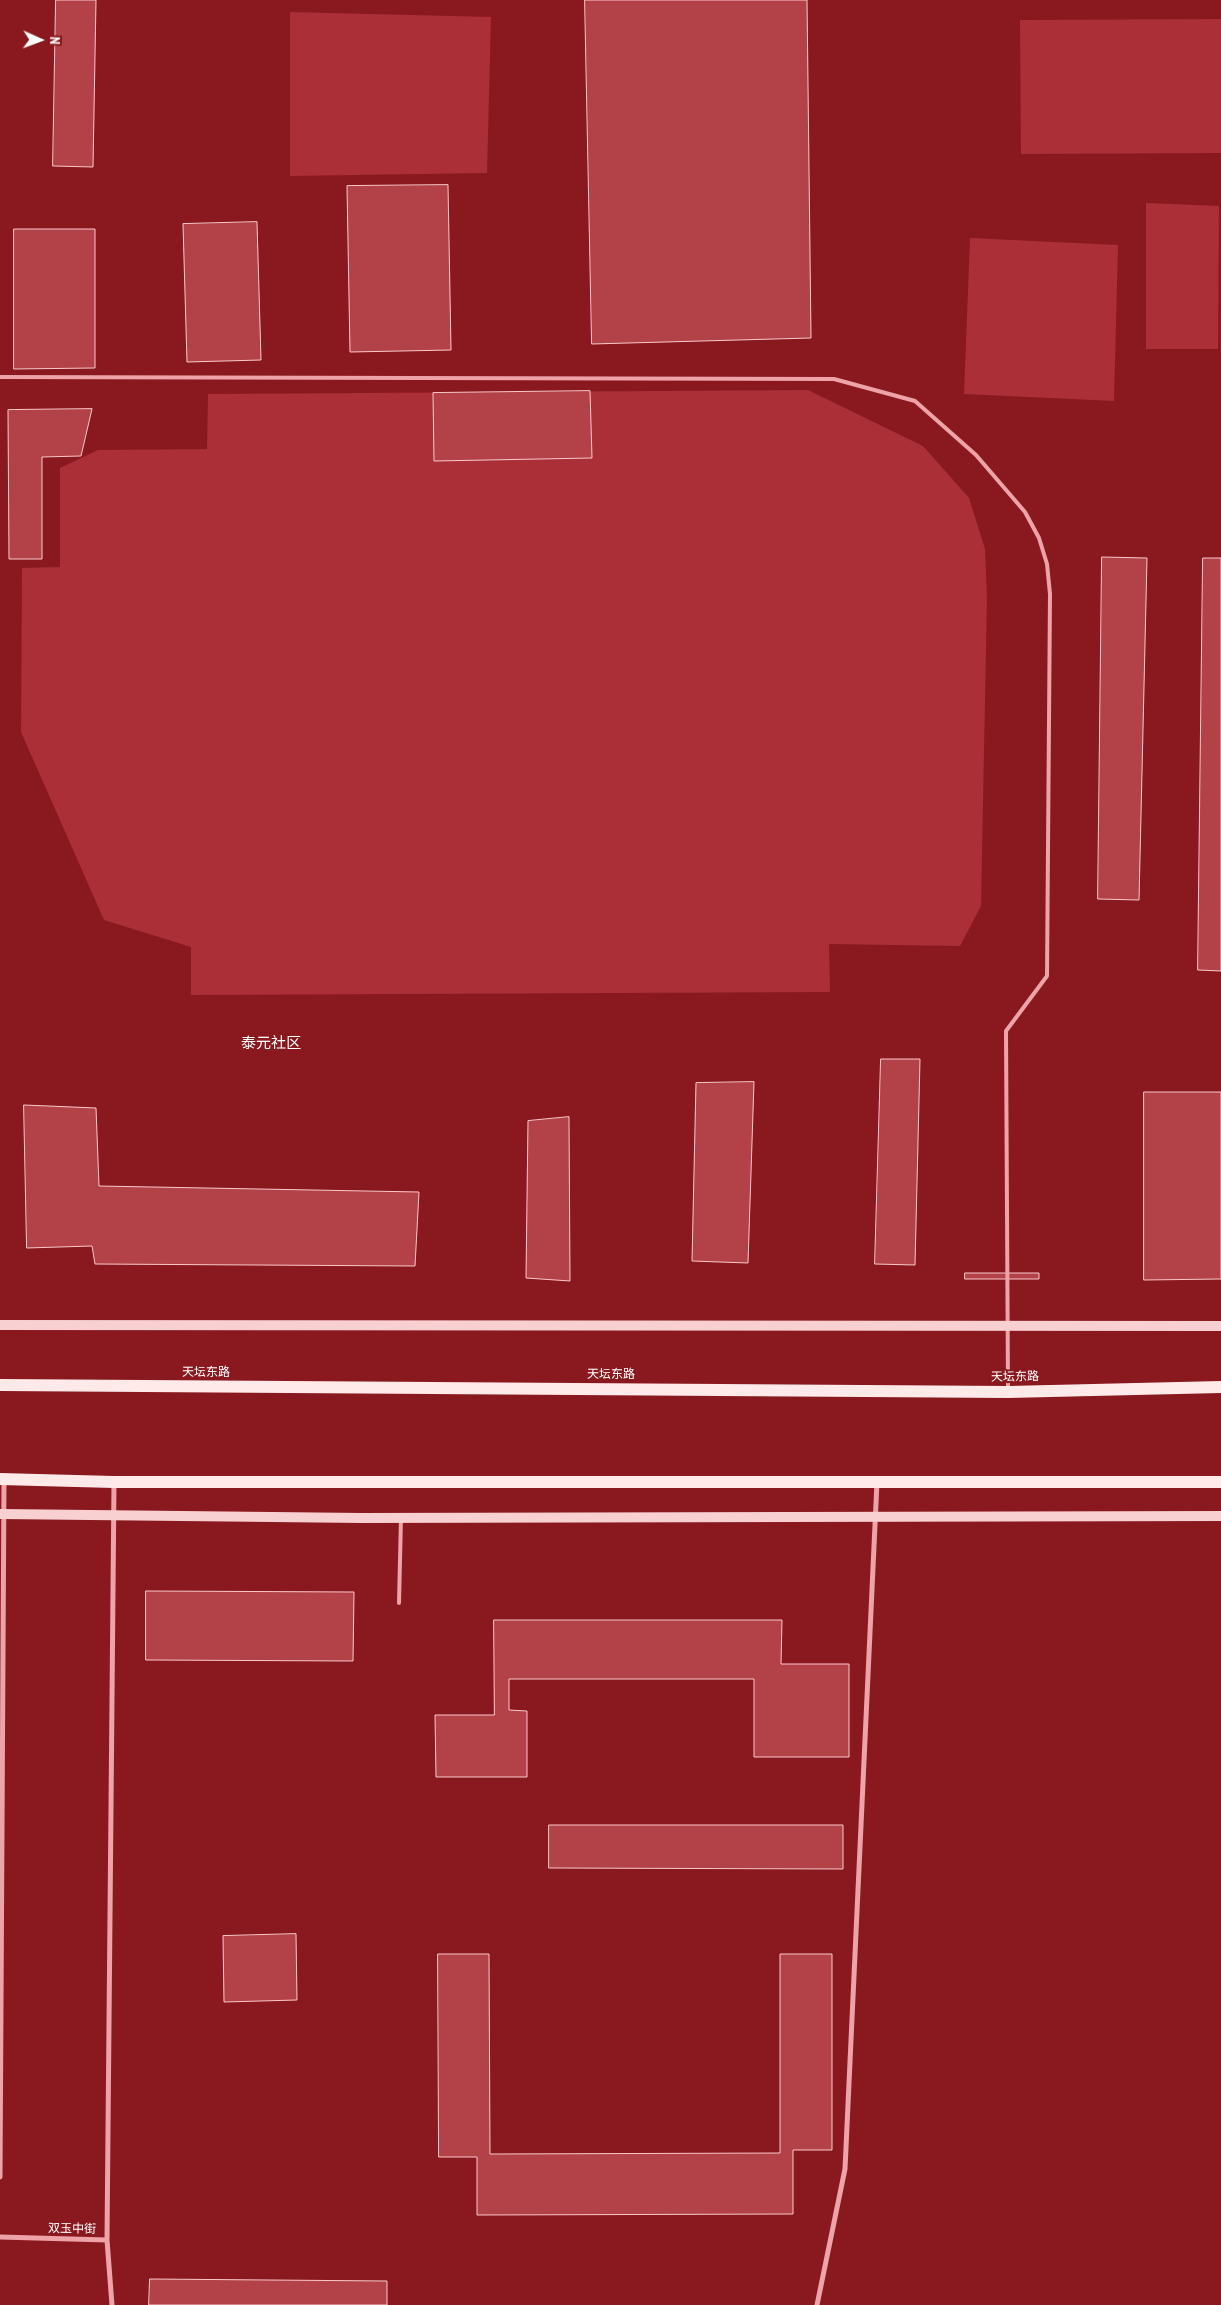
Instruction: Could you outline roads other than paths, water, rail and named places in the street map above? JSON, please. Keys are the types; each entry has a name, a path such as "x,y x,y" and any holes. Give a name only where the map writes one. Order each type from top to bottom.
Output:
{"main road":[{"name":"天坛东路","path":"0,1386 1008,1392 1221,1387"},
{"path":"2,1479 114,1482 1221,1482"}],"street":[{"path":"0,1325 1221,1326"},
{"path":"0,2177 2,1479"},
{"path":"107,2240 114,1482"},
{"path":"817,2305 845,2169 877,1482"},
{"path":"2,1514 402,1518 1221,1516"},
{"name":"双玉中街","path":"0,2237 107,2240 112,2305"}],"lane":[{"path":"0,377 834,379 915,401 976,455 1025,512 1039,538 1047,564 1050,594 1047,976 1006,1032 1008,1392"},
{"path":"399,1603 402,1518"}],"district":[{"name":"泰元社区","path":"271,1044"}]}
